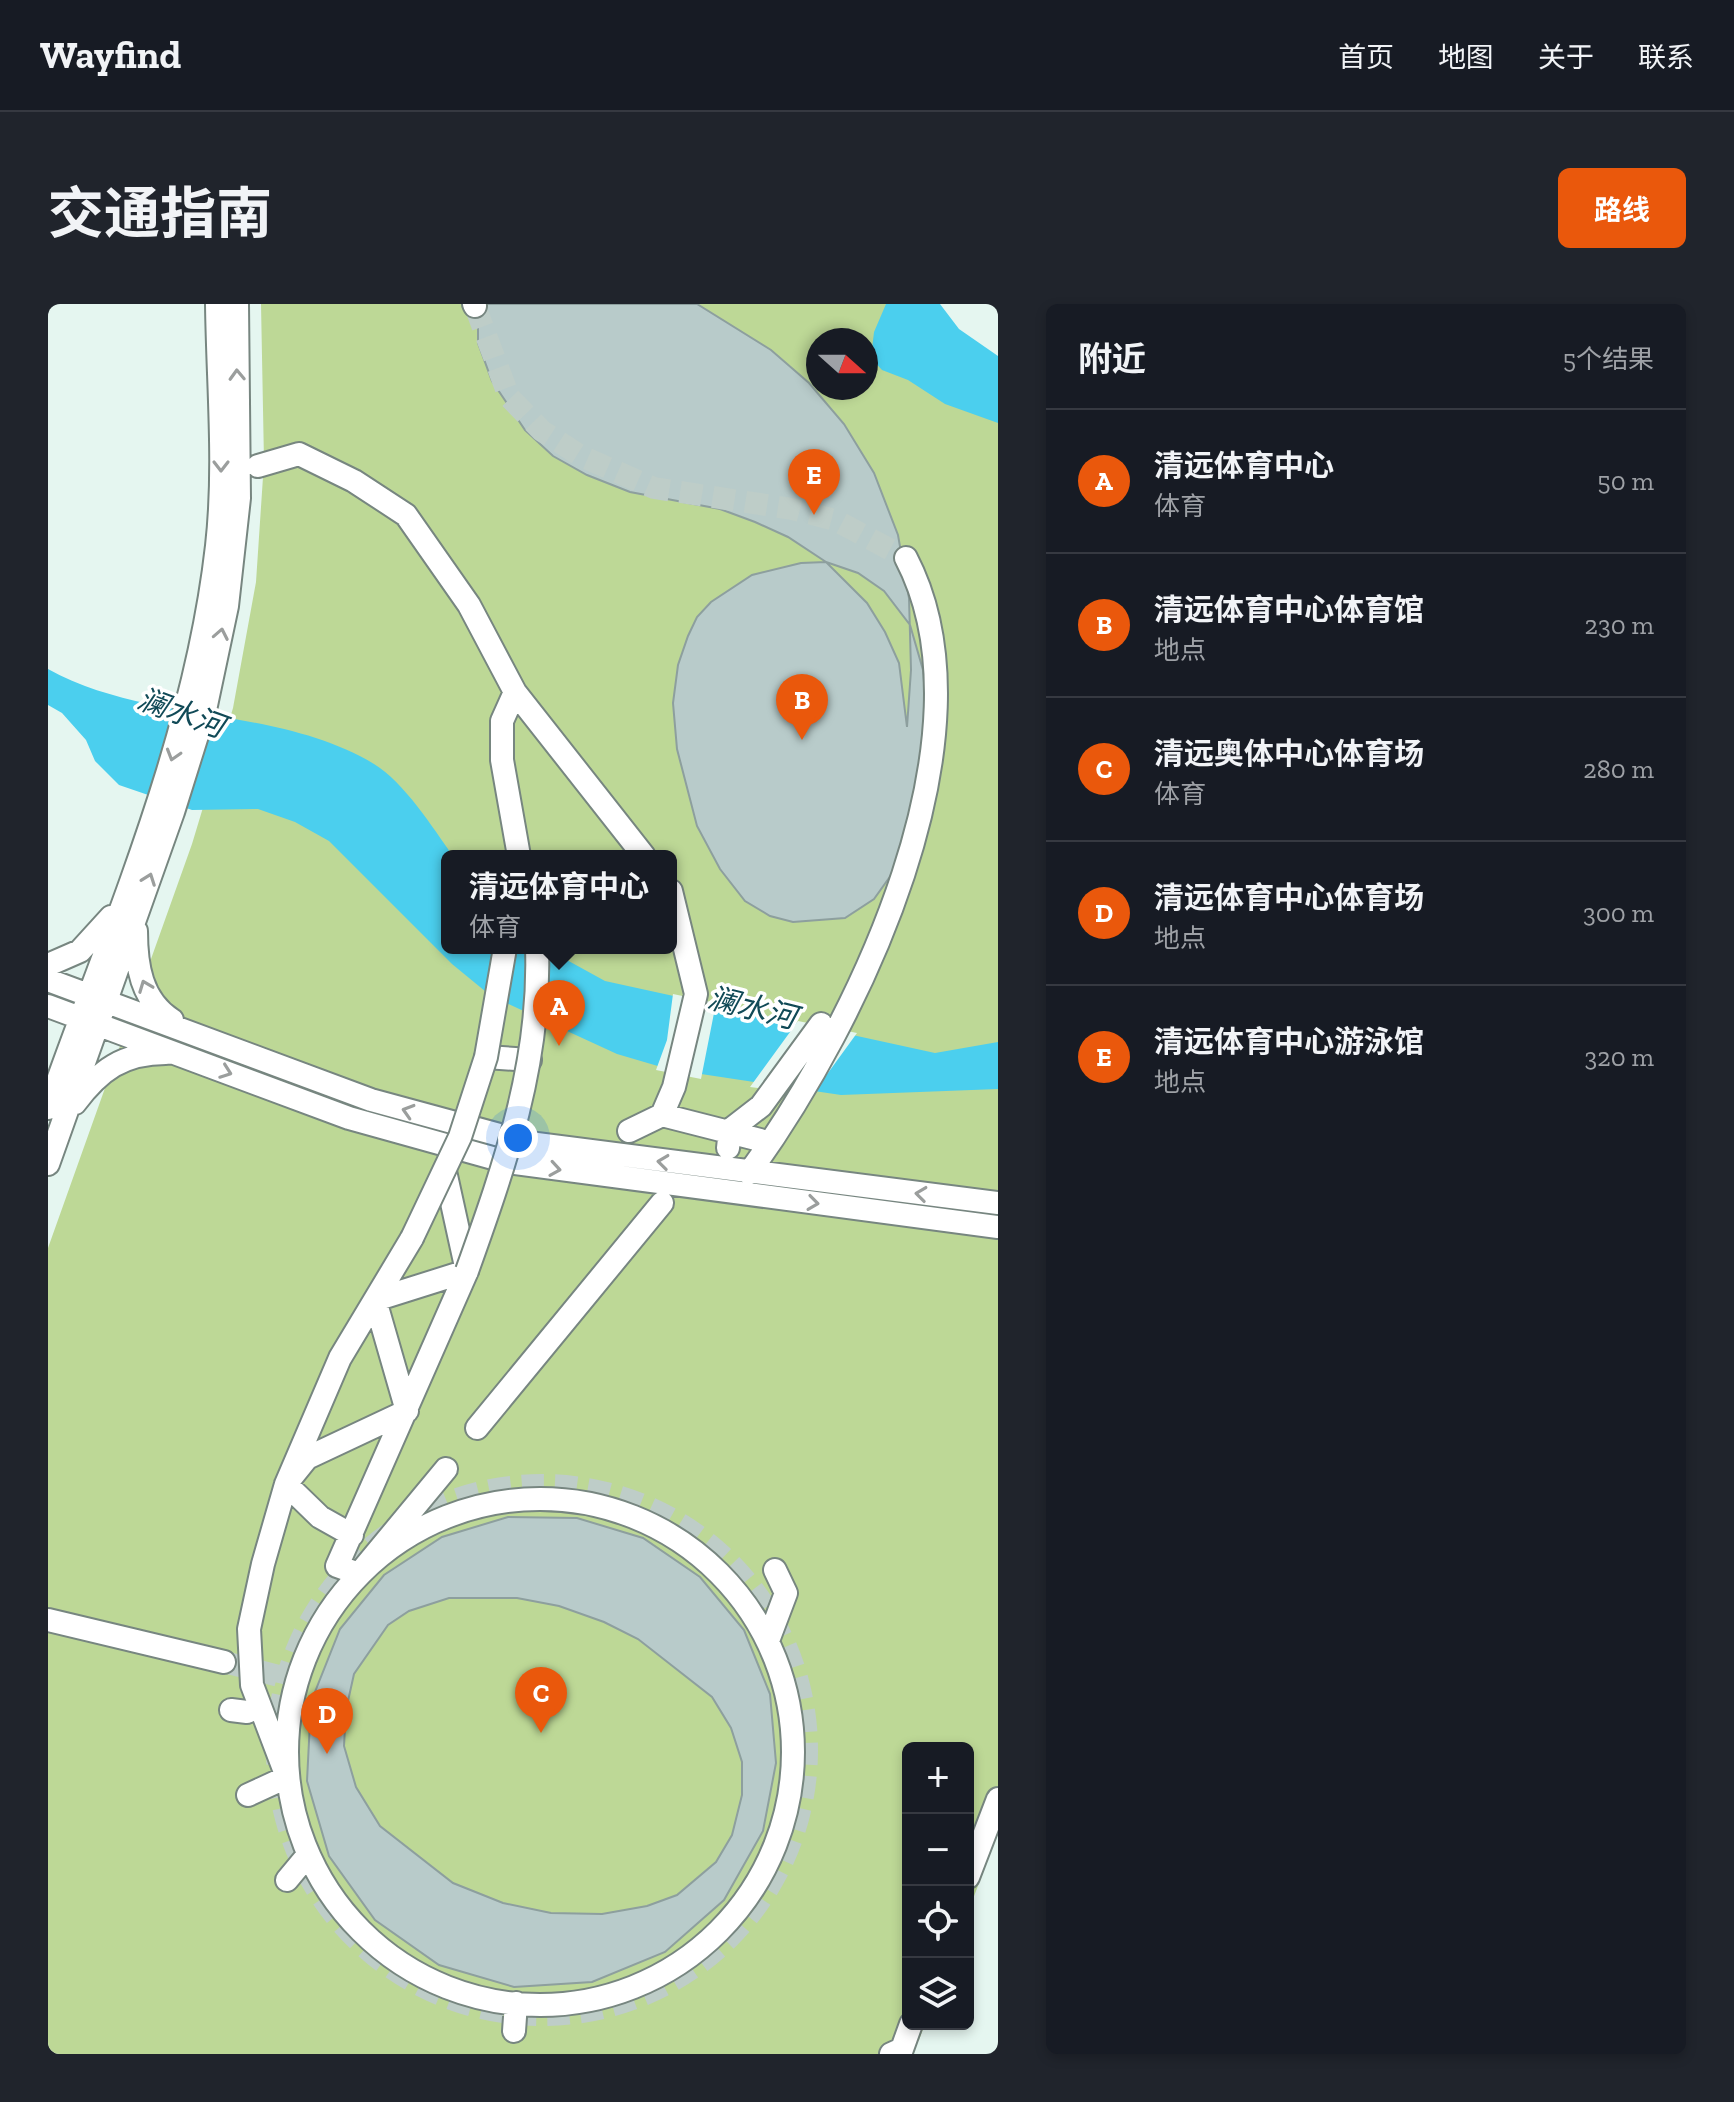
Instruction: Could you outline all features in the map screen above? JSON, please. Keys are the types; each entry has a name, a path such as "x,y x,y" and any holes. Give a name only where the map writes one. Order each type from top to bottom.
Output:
{"street":[{"path":"196,706 218,532 221,460 217,304"},
{"path":"54,1108 97,998 136,916 164,809 227,606 239,498 237,304"},
{"path":"258,466 299,454 354,481 406,515 469,605 515,692 639,850"},
{"path":"906,558 940,602 951,625"},
{"path":"515,692 502,721 502,760 518,850"},
{"path":"48,965 80,951 110,918 164,809"},
{"path":"97,998 124,895"},
{"path":"136,916 136,955 147,994 166,1016 194,1034"},
{"path":"629,1131 662,1115 674,1087 696,994 677,916"},
{"path":"749,1173 849,1029 910,919"},
{"path":"359,1574 423,1525 500,1500 581,1499 657,1525 722,1572 769,1638 792,1716 791,1797 764,1873 714,1938 648,1983 570,2005 490,2002 414,1974 351,1924 307,1856 287,1777 252,1685 249,1629 286,1484 340,1358 412,1238 445,1171 486,1057 504,954"},
{"path":"359,1574 337,1566 467,1271 509,1150 530,1060 537,954"},
{"path":"48,980 371,1100 450,1124 529,1143 998,1203"},
{"path":"48,1006 349,1118 507,1162 998,1227"},
{"path":"729,1139 761,1106 821,1024"},
{"path":"54,1108 89,1085 115,1062 140,1054 174,1053"},
{"path":"48,1054 54,1108 48,1164"},
{"path":"486,1057 530,1060"},
{"path":"662,1115 729,1139 760,1140"},
{"path":"445,1171 467,1271"},
{"path":"477,1428 662,1203"},
{"path":"375,1300 467,1271"},
{"path":"375,1300 407,1411"},
{"path":"286,1484 307,1458 407,1411"},
{"path":"287,1777 290,1704 315,1634 359,1574 446,1469"},
{"path":"286,1484 320,1517 352,1535"},
{"path":"769,1638 786,1593 775,1570"},
{"path":"48,1620 224,1662"},
{"path":"231,1710 247,1712 260,1706"},
{"path":"248,1795 287,1777"},
{"path":"974,1861 998,1799"},
{"path":"287,1880 307,1856"},
{"path":"514,2031 516,2003"},
{"path":"891,2054 902,2049 909,2030"}],"green space":[{"path":"261,304 919,304 998,391 998,1833 974,1896 974,1742 902,1742 902,2030 923,2030 919,2040 901,2054 48,2054 48,1248 192,844 233,708 256,582 264,462"}],"water":[{"path":"886,304 940,304 959,329 998,356 998,423 945,404 908,380 882,370 878,366 876,328"},
{"name":"澜水河","path":"48,669 86,686 127,699 295,732 336,745 374,764 407,794 449,850 441,850 441,953 329,841 295,822 258,809 192,810 119,785 95,761 86,740 62,713 48,705"},
{"path":"442,954 556,954 605,981 935,1053 998,1042 998,1089 841,1095 668,1069 617,1054 491,996"}],"pier":[{"path":"673,994 716,1003 701,1079 656,1070 667,1040"},
{"path":"798,1021 857,1033 812,1095 750,1087"}],"building":[{"path":"478,304 697,304 771,350 806,380 806,400 824,400 844,424 874,473 898,535 909,598 911,670 907,727 899,663 885,632 867,603 826,562 788,537 755,522 720,509 630,492 587,475 553,456 525,430 492,381 478,343"},
{"path":"826,562 858,573 884,591 910,625 923,670 928,731 910,836 894,871 874,899 845,918 793,922 770,916 745,901 720,869 697,826 677,749 673,703 678,665 688,636 697,617 711,602 752,575 801,563"},
{"path":"508,1517 577,1518 643,1538 700,1577 744,1630 770,1694 776,1763 763,1831 724,1900 665,1952 592,1982 514,1987 439,1965 375,1920 329,1856 307,1781 311,1702 340,1629 384,1575 442,1537","holes":["449,1598 517,1598 559,1606 604,1622 638,1639 712,1697 731,1728 742,1762 742,1795 732,1835 716,1862 677,1895 647,1906 602,1914 551,1913 503,1903 453,1883 380,1826 356,1787 344,1746 346,1710 354,1674 388,1625 409,1611"]}],"tunnel":[{"path":"475,306 509,397 542,431 581,456 654,488 792,509 835,520 906,558"},
{"path":"542,1485 594,1491 643,1506 689,1530 729,1563 762,1603 786,1649 801,1698 807,1750 801,1802 786,1851 762,1897 729,1937 689,1970 643,1994 594,2009 542,2015 490,2009 441,1994 395,1970 355,1937 322,1897 298,1851 283,1802 277,1750 283,1698 298,1649 322,1603 355,1563 395,1530 441,1506 490,1491 542,1485"},
{"path":"224,1662 287,1678"}],"place":[{"name":"清远体育中心游泳馆","path":"814,515"},
{"name":"清远体育中心体育馆","path":"802,740"},
{"name":"清远体育中心","path":"559,1046"},
{"name":"清远奥体中心体育场","path":"541,1733"},
{"name":"清远体育中心体育场","path":"327,1754"}]}
